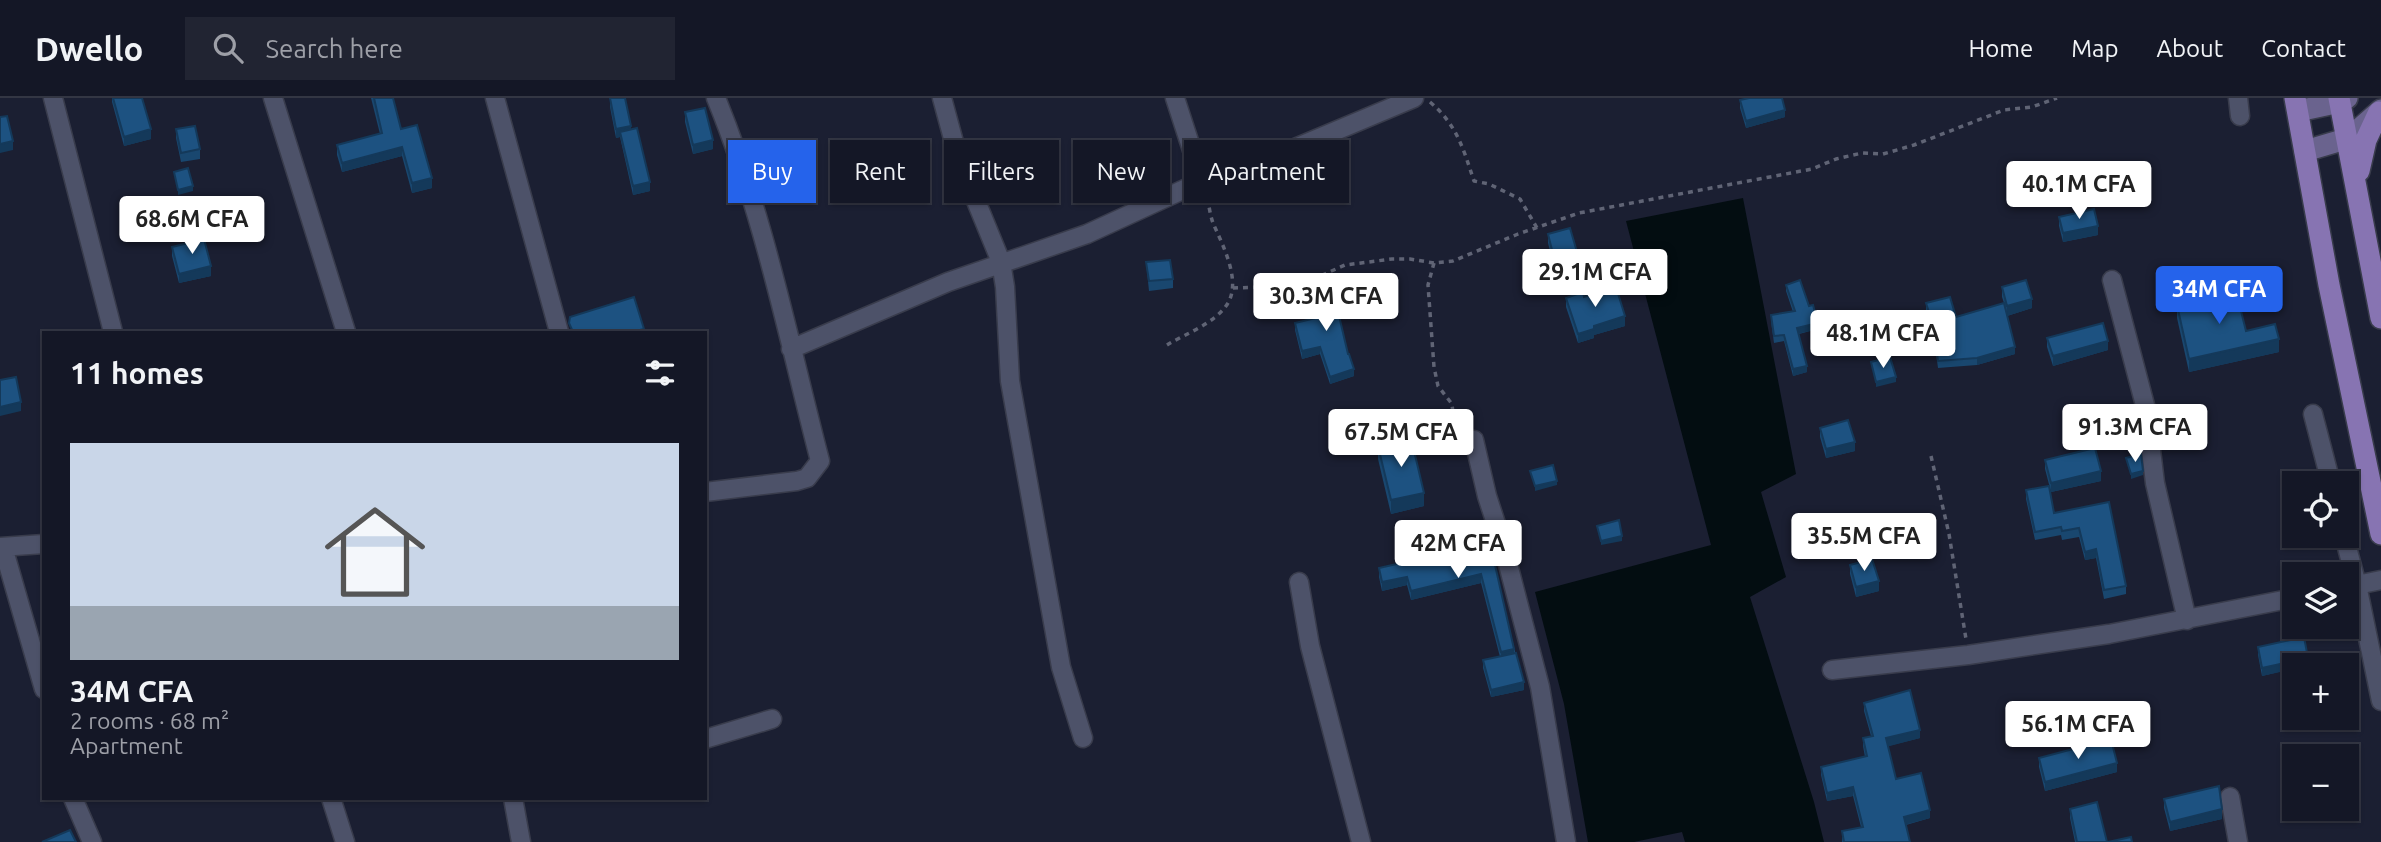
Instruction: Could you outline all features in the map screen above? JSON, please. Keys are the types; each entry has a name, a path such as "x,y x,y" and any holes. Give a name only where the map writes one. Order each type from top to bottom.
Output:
{"main road":[{"path":"2381,318 2342,99 2296,105 2329,285 2381,534"},
{"path":"2305,150 2348,138 2380,111"},
{"path":"2357,184 2366,140 2380,111"}],"street":[{"path":"53,98 113,331"},
{"path":"273,98 346,331"},
{"path":"495,98 558,331"},
{"path":"707,492 797,481 807,478 820,461 766,246 738,152 716,98"},
{"path":"942,98 958,157 1001,262 1005,287 1010,381 1061,667 1083,738"},
{"path":"1175,98 1189,140"},
{"path":"1314,140 1414,98"},
{"path":"791,349 923,292 1001,262 1087,234 1184,189"},
{"path":"2112,280 2146,409 2155,483 2187,620"},
{"path":"2313,414 2328,471"},
{"path":"1474,440 1540,687 1566,842"},
{"path":"42,544 2,547 42,683"},
{"path":"2359,585 2381,580"},
{"path":"1298,582 1310,646 1361,842"},
{"path":"1832,670 1968,655 2109,634 2282,600"},
{"path":"2359,614 2381,701"},
{"path":"707,738 772,719"},
{"path":"2230,797 2238,842"},
{"path":"74,800 92,842"},
{"path":"332,800 345,842"},
{"path":"513,800 521,842"}],"path":[{"path":"1426,98 1442,112 1459,135 1474,181 1489,184 1520,198 1537,228"},
{"path":"1233,288 1261,287 1318,277 1345,265 1382,260 1410,259 1434,263 1453,261 1579,213 1812,170 1836,159 1862,153 1883,154 1914,145 2004,110 2032,107 2057,98"},
{"path":"1167,345 1217,315 1227,305 1233,288 1227,251 1212,221 1208,203"},
{"path":"1434,263 1428,285 1434,367 1438,386 1452,404 1454,423 1463,434 1474,440"},
{"path":"1931,456 1949,534 1968,655"}],"shaded area":[{"path":"1743,198 1796,474 1761,492 1786,577 1750,597 1824,842 1685,842 1682,832 1634,842 1588,842 1564,704 1535,592 1711,545 1626,221"}],"building":[{"path":"113,98 142,98 151,129 124,137"},
{"path":"374,98 393,98 401,129 417,125 432,178 412,183 402,147 342,163 337,145 382,133"},
{"path":"610,98 625,98 631,126 616,129"},
{"path":"1782,98 1785,110 1746,121 1740,100"},
{"path":"705,108 713,140 693,145 685,112"},
{"path":"7,116 13,141 0,144 0,117"},
{"path":"195,126 200,149 181,153 176,129"},
{"path":"637,128 650,182 633,186 620,132"},
{"path":"188,168 193,186 178,190 174,172"},
{"path":"2094,209 2098,226 2063,233 2059,217"},
{"path":"1570,228 1577,252 1554,258 1548,234"},
{"path":"204,239 211,266 179,274 172,247"},
{"path":"1170,260 1173,279 1149,281 1146,262"},
{"path":"1800,280 1809,306 1813,305 1818,323 1797,328 1807,366 1793,369 1784,335 1774,336 1771,315 1795,311 1786,285"},
{"path":"2026,280 2032,299 2007,306 2002,287"},
{"path":"1332,286 1354,369 1330,377 1320,347 1302,351 1295,323 1316,318 1310,291"},
{"path":"1616,287 1625,316 1578,334 1566,298 1583,292 1584,297"},
{"path":"2236,291 2246,331 2275,324 2279,339 2189,359 2177,305"},
{"path":"634,297 644,329 573,331 570,317"},
{"path":"1950,297 1956,317 2004,303 2015,347 1977,358 1938,361 1933,325 1926,303"},
{"path":"2103,323 2108,341 2053,356 2047,338"},
{"path":"1890,357 1896,377 1876,382 1871,362"},
{"path":"16,377 21,402 0,407 0,380"},
{"path":"1848,420 1855,442 1826,449 1820,428"},
{"path":"1411,438 1424,493 1391,500 1378,446"},
{"path":"2095,448 2101,471 2051,483 2045,460"},
{"path":"2141,454 2143,471 2131,474 2126,458"},
{"path":"1553,465 1557,481 1535,486 1530,471"},
{"path":"2049,486 2054,513 2109,502 2126,586 2104,590 2096,549 2085,552 2079,528 2062,531 2061,527 2035,532 2026,490"},
{"path":"1619,520 1622,536 1601,541 1597,526"},
{"path":"1490,543 1514,649 1501,652 1481,574 1411,591 1407,577 1382,582 1379,568"},
{"path":"1872,559 1879,581 1856,587 1850,565"},
{"path":"2304,639 2307,653 2282,653 2282,664 2262,668 2258,647"},
{"path":"1516,653 1524,682 1491,690 1483,660"},
{"path":"1910,690 1920,730 1886,738 1896,779 1921,773 1930,810 1904,817 1910,842 1844,842 1842,831 1863,827 1853,787 1827,793 1821,767 1867,756 1863,738 1873,736 1864,703"},
{"path":"2111,739 2117,763 2045,782 2039,758"},
{"path":"2219,786 2222,809 2170,822 2164,799"},
{"path":"2097,802 2107,842 2077,842 2070,809"},
{"path":"70,830 76,842 42,842"},
{"path":"2131,837 2132,842 2108,842"}]}
